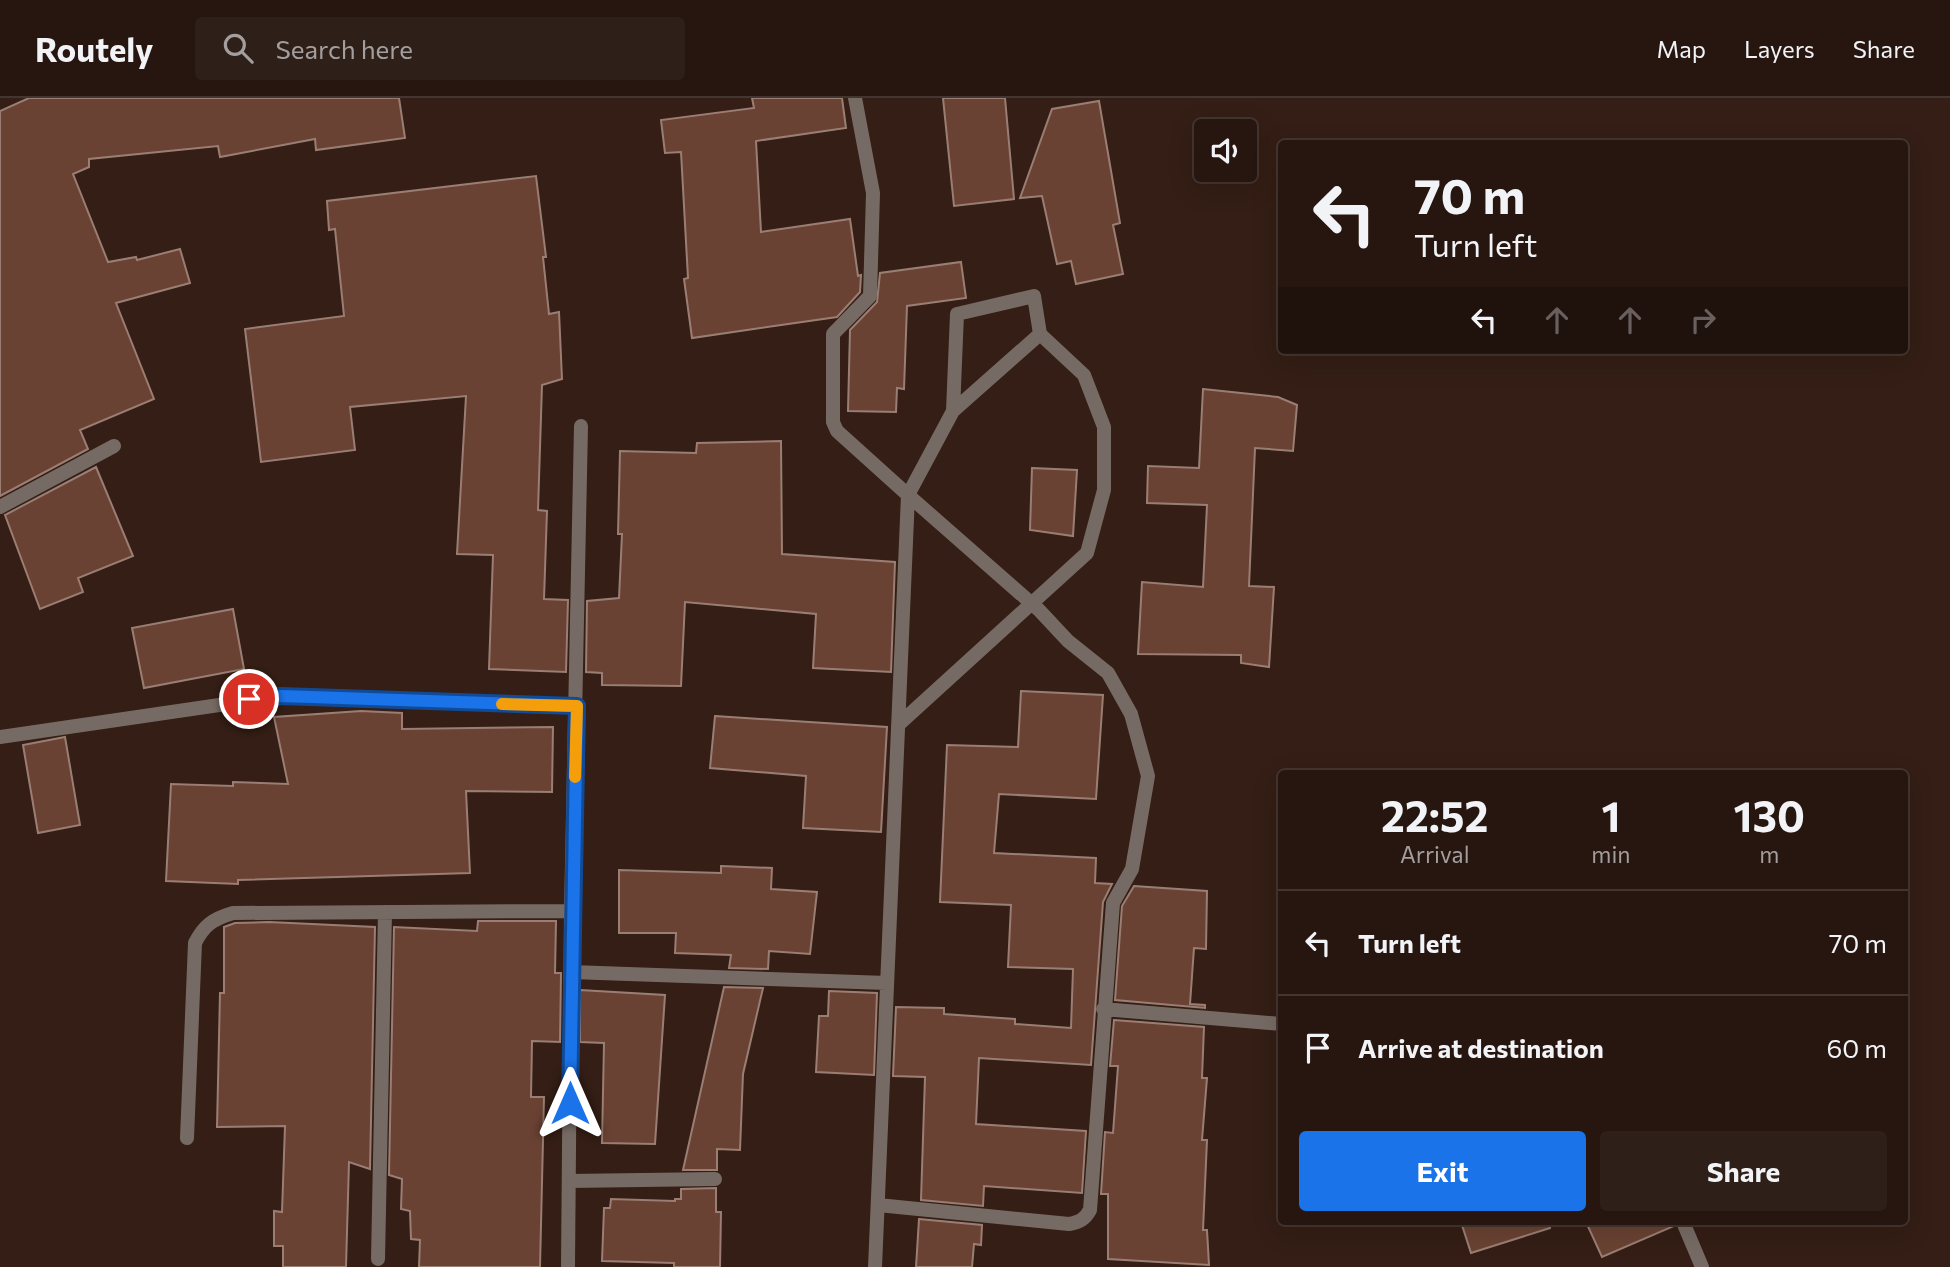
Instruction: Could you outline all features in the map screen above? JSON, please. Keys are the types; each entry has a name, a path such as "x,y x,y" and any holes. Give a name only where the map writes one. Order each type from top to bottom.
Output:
{"street":[{"path":"855,98 873,193 870,296 834,334 833,422 844,439 1031,603 1068,641 1108,673 1131,714 1148,776 1132,869 1113,903 1090,1210 1086,1217 1078,1223 1069,1224 878,1205"},
{"path":"898,725 1087,553 1104,490 1104,427 1084,375 1040,334 1034,296 957,314 953,411"},
{"path":"875,1267 908,495 953,411 1040,334"},
{"path":"568,1267 571,911 581,426"},
{"path":"0,507 114,446"},
{"path":"0,737 281,696 577,706"},
{"path":"187,1138 195,943 202,927 233,913 571,911"},
{"path":"379,1259 385,912"},
{"path":"571,972 887,982"},
{"path":"1103,1009 1278,1024"},
{"path":"569,1181 715,1179"},
{"path":"1684,1225 1702,1267"}],"building":[{"path":"29,98 399,98 405,138 316,150 315,139 220,157 218,146 89,159 89,167 73,174 108,262 136,257 137,260 180,249 190,283 116,303 154,399 80,430 88,449 0,496 0,111"},
{"path":"752,98 842,98 846,128 756,141 761,232 850,219 858,276 861,275 860,292 837,317 692,338 684,279 688,278 681,152 665,153 661,120 754,108"},
{"path":"943,98 1005,98 1014,199 954,206"},
{"path":"1099,101 1120,223 1113,225 1123,274 1076,284 1071,261 1057,264 1042,196 1020,198 1052,109"},
{"path":"536,176 546,257 543,257 549,314 559,312 562,379 542,385 538,510 547,511 544,599 568,600 566,672 489,669 493,555 457,554 466,396 350,407 355,450 261,462 245,329 344,316 335,229 329,230 327,201"},
{"path":"961,262 966,298 907,306 904,389 897,388 896,412 848,411 850,330 877,302 880,273"},
{"path":"1203,389 1278,397 1297,405 1293,451 1255,448 1249,586 1274,587 1269,667 1241,663 1241,655 1138,654 1142,582 1203,587 1207,505 1147,503 1148,466 1199,468"},
{"path":"781,441 782,554 895,562 891,672 813,668 816,614 685,602 681,686 602,685 602,673 586,672 587,601 619,598 622,534 618,534 620,451 696,453 697,443"},
{"path":"96,467 133,556 78,578 83,592 40,609 5,515"},
{"path":"1032,468 1077,470 1073,536 1030,530"},
{"path":"233,609 244,669 144,688 132,628"},
{"path":"1021,691 1103,695 1096,799 999,794 994,853 1096,858 1095,883 1112,884 1103,902 1091,1065 979,1058 976,1124 1086,1131 1082,1193 984,1186 983,1206 921,1200 925,1077 893,1076 896,1007 944,1008 944,1014 1015,1019 1015,1024 1071,1028 1073,969 1008,967 1011,905 940,902 947,745 1018,747"},
{"path":"361,711 402,713 402,729 553,727 552,792 466,791 470,873 238,880 238,884 166,881 171,784 288,784 274,717"},
{"path":"715,716 887,727 881,832 803,828 806,776 710,768"},
{"path":"65,737 80,825 38,833 23,745"},
{"path":"721,866 772,868 771,889 817,892 810,954 769,951 768,969 729,968 731,955 675,953 676,933 619,933 619,870 721,873"},
{"path":"1134,886 1207,891 1206,949 1194,948 1190,1004 1205,1005 1205,1008 1115,1000 1122,906"},
{"path":"478,921 556,921 555,973 561,973 560,1042 532,1041 531,1097 544,1097 540,1267 419,1267 420,1240 411,1239 410,1211 401,1209 402,1179 389,1175 394,927 477,931"},
{"path":"235,923 375,927 370,1169 349,1162 346,1267 283,1267 283,1246 274,1246 274,1211 282,1212 285,1126 217,1127 220,993 224,993 224,927"},
{"path":"724,987 763,988 743,1074 740,1150 717,1149 717,1170 683,1170"},
{"path":"580,990 665,995 655,1144 602,1143 604,1043 580,1042"},
{"path":"829,991 877,993 874,1075 816,1072 819,1016 828,1016"},
{"path":"1114,1020 1204,1027 1202,1078 1207,1078 1202,1140 1207,1140 1203,1230 1207,1230 1209,1265 1108,1259 1108,1194 1101,1194 1105,1132 1113,1133 1118,1066 1110,1066"},
{"path":"716,1188 716,1212 721,1212 720,1267 674,1267 674,1263 602,1261 604,1208 610,1208 611,1199 675,1201 681,1199 681,1189"},
{"path":"919,1219 982,1225 981,1245 974,1244 972,1267 916,1267"},
{"path":"1462,1225 1550,1225 1550,1228 1471,1253"},
{"path":"1587,1225 1674,1225 1674,1226 1602,1257"}],"slow traffic":[{"path":"502,704 577,706 575,777"}],"route":[{"path":"249,699 281,696 577,706 571,911 570,1103"}]}
